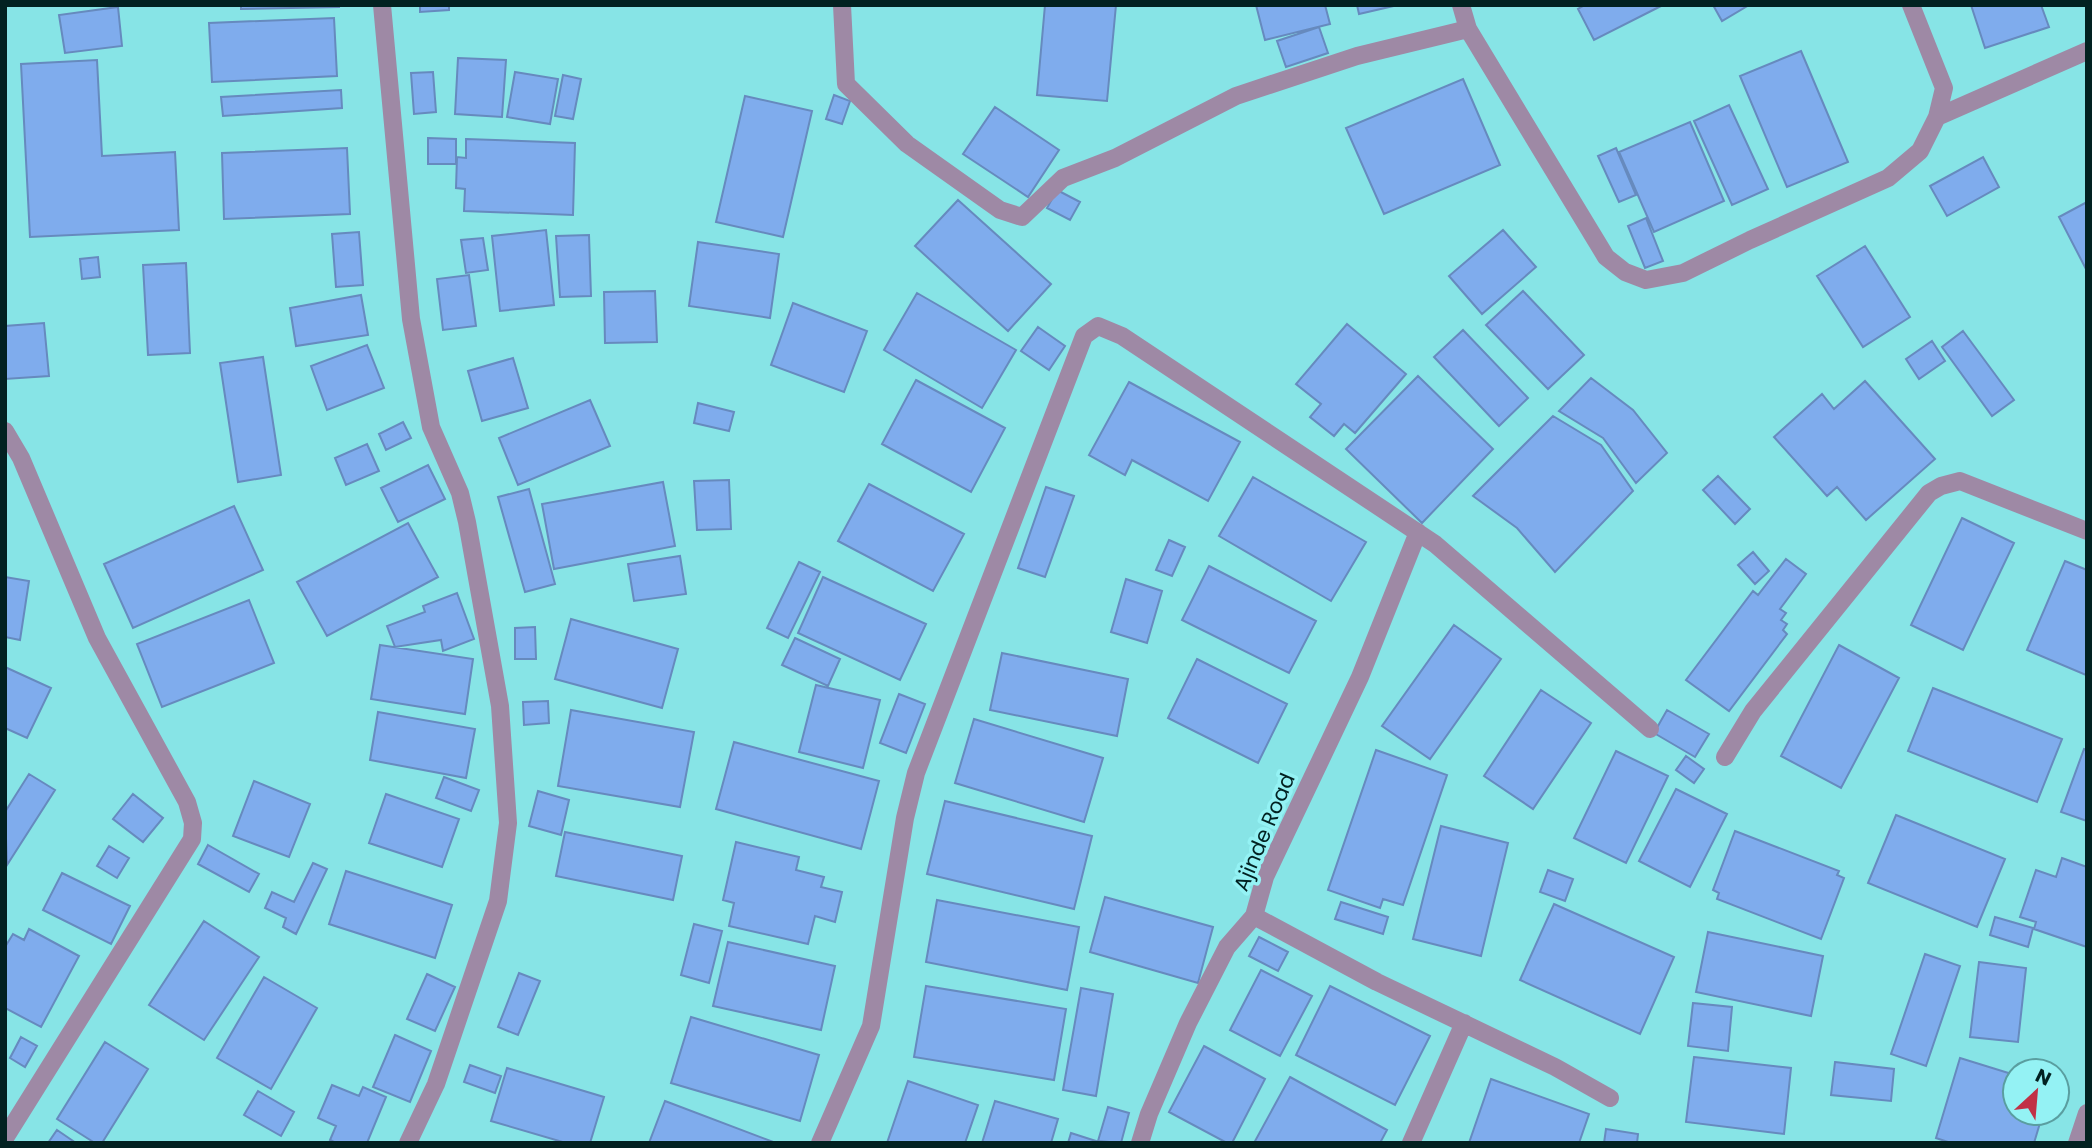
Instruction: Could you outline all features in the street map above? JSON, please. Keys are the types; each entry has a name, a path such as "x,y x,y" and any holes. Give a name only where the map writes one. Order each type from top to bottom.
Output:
{"street":[{"path":"382,5 411,319 431,427 460,493 467,522 500,706 508,822 498,901 436,1084 408,1143"},
{"path":"842,5 846,84 907,144 1000,211 1022,217 1063,178 1115,158 1236,96 1357,56 1468,29"},
{"path":"1461,5 1468,29 1606,257 1625,272 1646,280 1683,273 1888,178 1920,150 1937,117 1944,88 1911,5"},
{"path":"1937,117 2087,51"},
{"path":"820,1143 872,1026 905,818 916,773 1084,336 1098,326 1122,336 1418,532 1446,553 1650,729"},
{"path":"5,431 21,458 97,638 187,802 193,823 192,839 5,1138"},
{"path":"1725,757 1754,711 1928,493 1960,481 2087,531"},
{"name":"Ajinde Road","path":"1140,1143 1149,1114 1188,1023 1227,947 1254,916 1265,877 1360,677 1418,532"},
{"path":"1254,916 1377,982 1555,1067 1610,1098"},
{"path":"1411,1143 1464,1023"},
{"path":"2077,1143 2087,1113"}],"building":[{"path":"241,5 339,5 339,7 241,9"},
{"path":"420,5 449,5 449,10 420,12"},
{"path":"1045,5 1116,5 1107,101 1037,95"},
{"path":"1256,5 1325,5 1330,24 1265,40"},
{"path":"1357,5 1398,5 1359,14"},
{"path":"1585,5 1663,5 1594,40 1578,9"},
{"path":"1713,5 1749,5 1722,21"},
{"path":"1971,5 2041,5 2049,27 1985,48"},
{"path":"118,7 122,46 65,53 59,15"},
{"path":"334,18 337,76 212,82 209,23"},
{"path":"1319,27 1328,53 1286,67 1277,41"},
{"path":"1801,51 1848,162 1787,187 1740,76"},
{"path":"458,58 506,60 502,117 455,114"},
{"path":"97,60 102,156 175,152 179,230 30,237 21,64"},
{"path":"433,72 436,112 414,114 411,73"},
{"path":"515,72 558,79 550,124 507,117"},
{"path":"563,75 581,79 573,119 555,116"},
{"path":"1463,79 1500,165 1384,214 1346,128"},
{"path":"341,90 342,108 223,116 221,97"},
{"path":"834,95 850,101 842,124 826,119"},
{"path":"745,96 812,111 783,237 716,222"},
{"path":"1729,105 1768,189 1732,205 1694,121"},
{"path":"995,107 1059,150 1028,197 963,154"},
{"path":"1690,122 1724,201 1654,232 1619,152"},
{"path":"428,138 456,139 456,164 428,164"},
{"path":"466,139 575,143 573,215 464,211 465,189 456,188 457,157 466,158"},
{"path":"347,148 350,214 224,219 222,153"},
{"path":"1616,148 1636,195 1619,202 1598,156"},
{"path":"1983,157 1999,187 1947,216 1930,186"},
{"path":"1057,190 1080,202 1070,220 1047,208"},
{"path":"958,200 1051,284 1008,331 915,246"},
{"path":"2087,202 2087,271 2059,217"},
{"path":"1646,218 1663,261 1645,268 1628,226"},
{"path":"546,230 554,305 500,311 492,236"},
{"path":"1503,230 1536,267 1482,314 1449,276"},
{"path":"359,232 363,285 336,287 332,234"},
{"path":"589,235 591,296 560,297 556,236"},
{"path":"483,238 488,270 466,273 461,240"},
{"path":"698,242 779,254 770,318 689,306"},
{"path":"1865,246 1910,317 1863,347 1817,276"},
{"path":"98,257 100,277 82,279 80,259"},
{"path":"186,263 190,353 148,355 143,265"},
{"path":"469,275 476,326 443,330 437,279"},
{"path":"655,291 657,342 605,343 604,292"},
{"path":"1523,291 1584,355 1548,389 1486,325"},
{"path":"917,293 1016,350 982,408 884,350"},
{"path":"361,295 368,335 296,346 290,308"},
{"path":"793,303 867,331 844,392 771,365"},
{"path":"44,323 49,376 5,379 5,326"},
{"path":"1347,324 1406,374 1355,433 1344,424 1334,436 1310,417 1321,404 1296,384"},
{"path":"1038,327 1065,346 1049,370 1021,351"},
{"path":"1463,330 1528,398 1499,426 1434,357"},
{"path":"1963,331 2014,400 1992,416 1942,347"},
{"path":"1932,341 1945,361 1919,379 1906,359"},
{"path":"367,345 384,388 327,410 311,366"},
{"path":"263,357 281,475 238,482 220,363"},
{"path":"513,358 528,408 482,421 468,371"},
{"path":"1418,376 1493,449 1422,523 1346,449"},
{"path":"1591,378 1633,410 1667,453 1636,483 1603,438 1559,411"},
{"path":"916,380 1005,428 971,492 882,444"},
{"path":"1865,381 1935,459 1866,520 1837,487 1827,496 1774,437 1822,394 1834,409"},
{"path":"1129,382 1240,442 1208,501 1132,460 1125,475 1089,455"},
{"path":"590,400 610,446 518,485 499,438"},
{"path":"698,403 734,412 729,431 694,423"},
{"path":"1553,416 1601,445 1633,491 1555,572 1517,528 1473,496"},
{"path":"403,422 411,438 386,450 379,434"},
{"path":"367,444 379,471 346,485 335,458"},
{"path":"428,465 445,499 398,522 381,488"},
{"path":"1718,476 1750,509 1735,524 1703,490"},
{"path":"1253,477 1366,542 1331,601 1219,536"},
{"path":"729,480 731,529 697,530 694,481"},
{"path":"663,482 675,546 554,569 542,504"},
{"path":"869,484 964,534 933,591 838,541"},
{"path":"1046,487 1074,496 1045,577 1018,568"},
{"path":"529,489 555,584 525,592 498,497"},
{"path":"234,506 263,570 133,628 104,564"},
{"path":"1962,518 2014,543 1963,650 1911,625"},
{"path":"408,523 438,577 327,636 297,582"},
{"path":"1169,540 1185,547 1172,576 1156,570"},
{"path":"1753,552 1769,571 1755,584 1738,565"},
{"path":"680,556 686,594 634,601 628,564"},
{"path":"1786,559 1806,574 1780,609 1786,613 1781,620 1787,624 1783,630 1787,634 1729,711 1686,680 1753,591 1758,595"},
{"path":"2065,561 2087,570 2086,675 2027,650"},
{"path":"799,562 820,572 788,638 767,628"},
{"path":"1209,566 1316,621 1289,673 1182,620"},
{"path":"5,577 29,581 20,640 5,637"},
{"path":"823,577 926,624 900,680 798,633"},
{"path":"1126,579 1162,591 1147,643 1111,632"},
{"path":"457,593 474,639 443,651 441,640 395,647 387,626 425,612 423,606"},
{"path":"249,600 274,663 162,707 137,644"},
{"path":"571,619 678,649 662,708 555,679"},
{"path":"1454,625 1501,659 1430,759 1382,726"},
{"path":"535,627 536,659 515,659 515,628"},
{"path":"795,638 840,659 828,686 782,665"},
{"path":"380,645 473,659 465,714 371,699"},
{"path":"1839,645 1899,678 1841,788 1781,756"},
{"path":"1002,653 1128,679 1117,736 990,710"},
{"path":"1197,659 1287,704 1258,763 1168,718"},
{"path":"5,667 51,688 27,738 5,728"},
{"path":"816,685 880,700 863,768 799,752"},
{"path":"1933,688 2062,739 2037,802 1908,751"},
{"path":"1541,690 1591,723 1533,809 1484,776"},
{"path":"899,694 925,704 906,753 880,743"},
{"path":"548,701 549,723 524,725 523,702"},
{"path":"571,710 694,732 680,807 558,786"},
{"path":"1667,710 1709,734 1695,757 1654,733"},
{"path":"378,712 475,729 466,778 370,760"},
{"path":"974,719 1103,758 1084,822 955,783"},
{"path":"734,742 879,781 861,849 716,809"},
{"path":"2084,749 2087,750 2087,821 2061,812"},
{"path":"1376,750 1447,775 1403,905 1383,899 1380,908 1328,890"},
{"path":"1616,751 1668,776 1626,863 1574,838"},
{"path":"1686,756 1704,769 1694,783 1676,770"},
{"path":"29,774 55,790 7,865 5,812"},
{"path":"444,777 479,790 471,811 436,798"},
{"path":"254,781 310,804 289,857 233,836"},
{"path":"1676,789 1727,814 1690,887 1639,861"},
{"path":"538,791 569,800 561,835 529,826"},
{"path":"133,794 163,818 143,842 113,819"},
{"path":"386,794 459,819 442,867 369,843"},
{"path":"945,801 1092,836 1074,909 927,874"},
{"path":"1896,815 2005,859 1977,927 1868,883"},
{"path":"1441,826 1508,843 1481,956 1413,939"},
{"path":"1735,831 1839,871 1837,875 1844,878 1821,939 1717,899 1719,893 1713,890"},
{"path":"565,832 682,856 673,900 556,876"},
{"path":"736,842 799,857 796,870 824,877 821,887 842,892 835,922 815,916 808,944 729,926 734,903 723,900"},
{"path":"208,845 259,874 249,892 198,864"},
{"path":"109,846 129,858 117,878 97,866"},
{"path":"2062,858 2087,867 2087,947 2034,929 2036,922 2020,917 2036,870 2056,877"},
{"path":"313,863 327,869 296,934 283,927 286,918 265,908 272,892 294,902"},
{"path":"1548,870 1573,879 1565,901 1540,892"},
{"path":"346,871 452,905 435,958 329,924"},
{"path":"62,873 130,906 111,944 43,910"},
{"path":"1105,897 1213,927 1198,983 1090,952"},
{"path":"937,900 1079,927 1067,990 926,962"},
{"path":"1341,902 1388,917 1383,934 1335,919"},
{"path":"1554,904 1674,957 1640,1034 1520,980"},
{"path":"1995,917 2033,928 2028,947 1990,935"},
{"path":"204,921 259,957 204,1040 149,1005"},
{"path":"694,924 722,931 709,983 681,975"},
{"path":"29,929 79,956 41,1027 5,1008 5,947 13,934 24,940"},
{"path":"1708,932 1823,956 1811,1016 1696,992"},
{"path":"1259,937 1288,952 1278,971 1249,956"},
{"path":"728,942 835,966 821,1030 713,1006"},
{"path":"1925,954 1960,966 1926,1066 1891,1054"},
{"path":"1979,962 2026,968 2018,1042 1970,1037"},
{"path":"1261,970 1312,996 1280,1056 1230,1030"},
{"path":"519,973 540,981 518,1035 498,1027"},
{"path":"427,974 455,987 435,1031 407,1019"},
{"path":"264,977 317,1008 271,1089 217,1058"},
{"path":"926,986 1066,1009 1054,1080 914,1057"},
{"path":"1330,986 1430,1036 1395,1105 1296,1055"},
{"path":"1081,988 1113,994 1096,1096 1063,1090"},
{"path":"1693,1003 1732,1007 1728,1051 1688,1046"},
{"path":"691,1017 819,1055 800,1121 671,1083"},
{"path":"395,1035 431,1051 410,1102 373,1087"},
{"path":"21,1037 37,1046 25,1067 10,1058"},
{"path":"105,1042 148,1069 102,1143 95,1143 57,1119"},
{"path":"1204,1046 1265,1079 1232,1143 1227,1143 1169,1112"},
{"path":"1694,1057 1791,1068 1784,1134 1686,1122"},
{"path":"1960,1058 2001,1071 2001,1127 2039,1127 2034,1143 1951,1143 1936,1138"},
{"path":"1835,1062 1894,1069 1891,1101 1831,1095"},
{"path":"470,1065 501,1076 495,1093 464,1082"},
{"path":"507,1068 604,1097 590,1143 566,1143 491,1121"},
{"path":"1290,1077 1387,1130 1380,1143 1254,1143"},
{"path":"1491,1079 1589,1114 1579,1143 1469,1143"},
{"path":"908,1081 978,1105 965,1143 887,1143"},
{"path":"332,1085 359,1096 363,1087 386,1097 367,1143 336,1143 330,1140 336,1126 318,1118"},
{"path":"258,1091 294,1112 281,1136 244,1115"},
{"path":"665,1101 776,1143 649,1143"},
{"path":"995,1101 1058,1119 1051,1143 982,1143"},
{"path":"1108,1107 1129,1113 1121,1143 1098,1141"},
{"path":"1606,1129 1638,1134 1637,1143 1604,1143"},
{"path":"57,1130 76,1143 48,1143"},
{"path":"1071,1133 1099,1142 1101,1143 1068,1143"}]}
